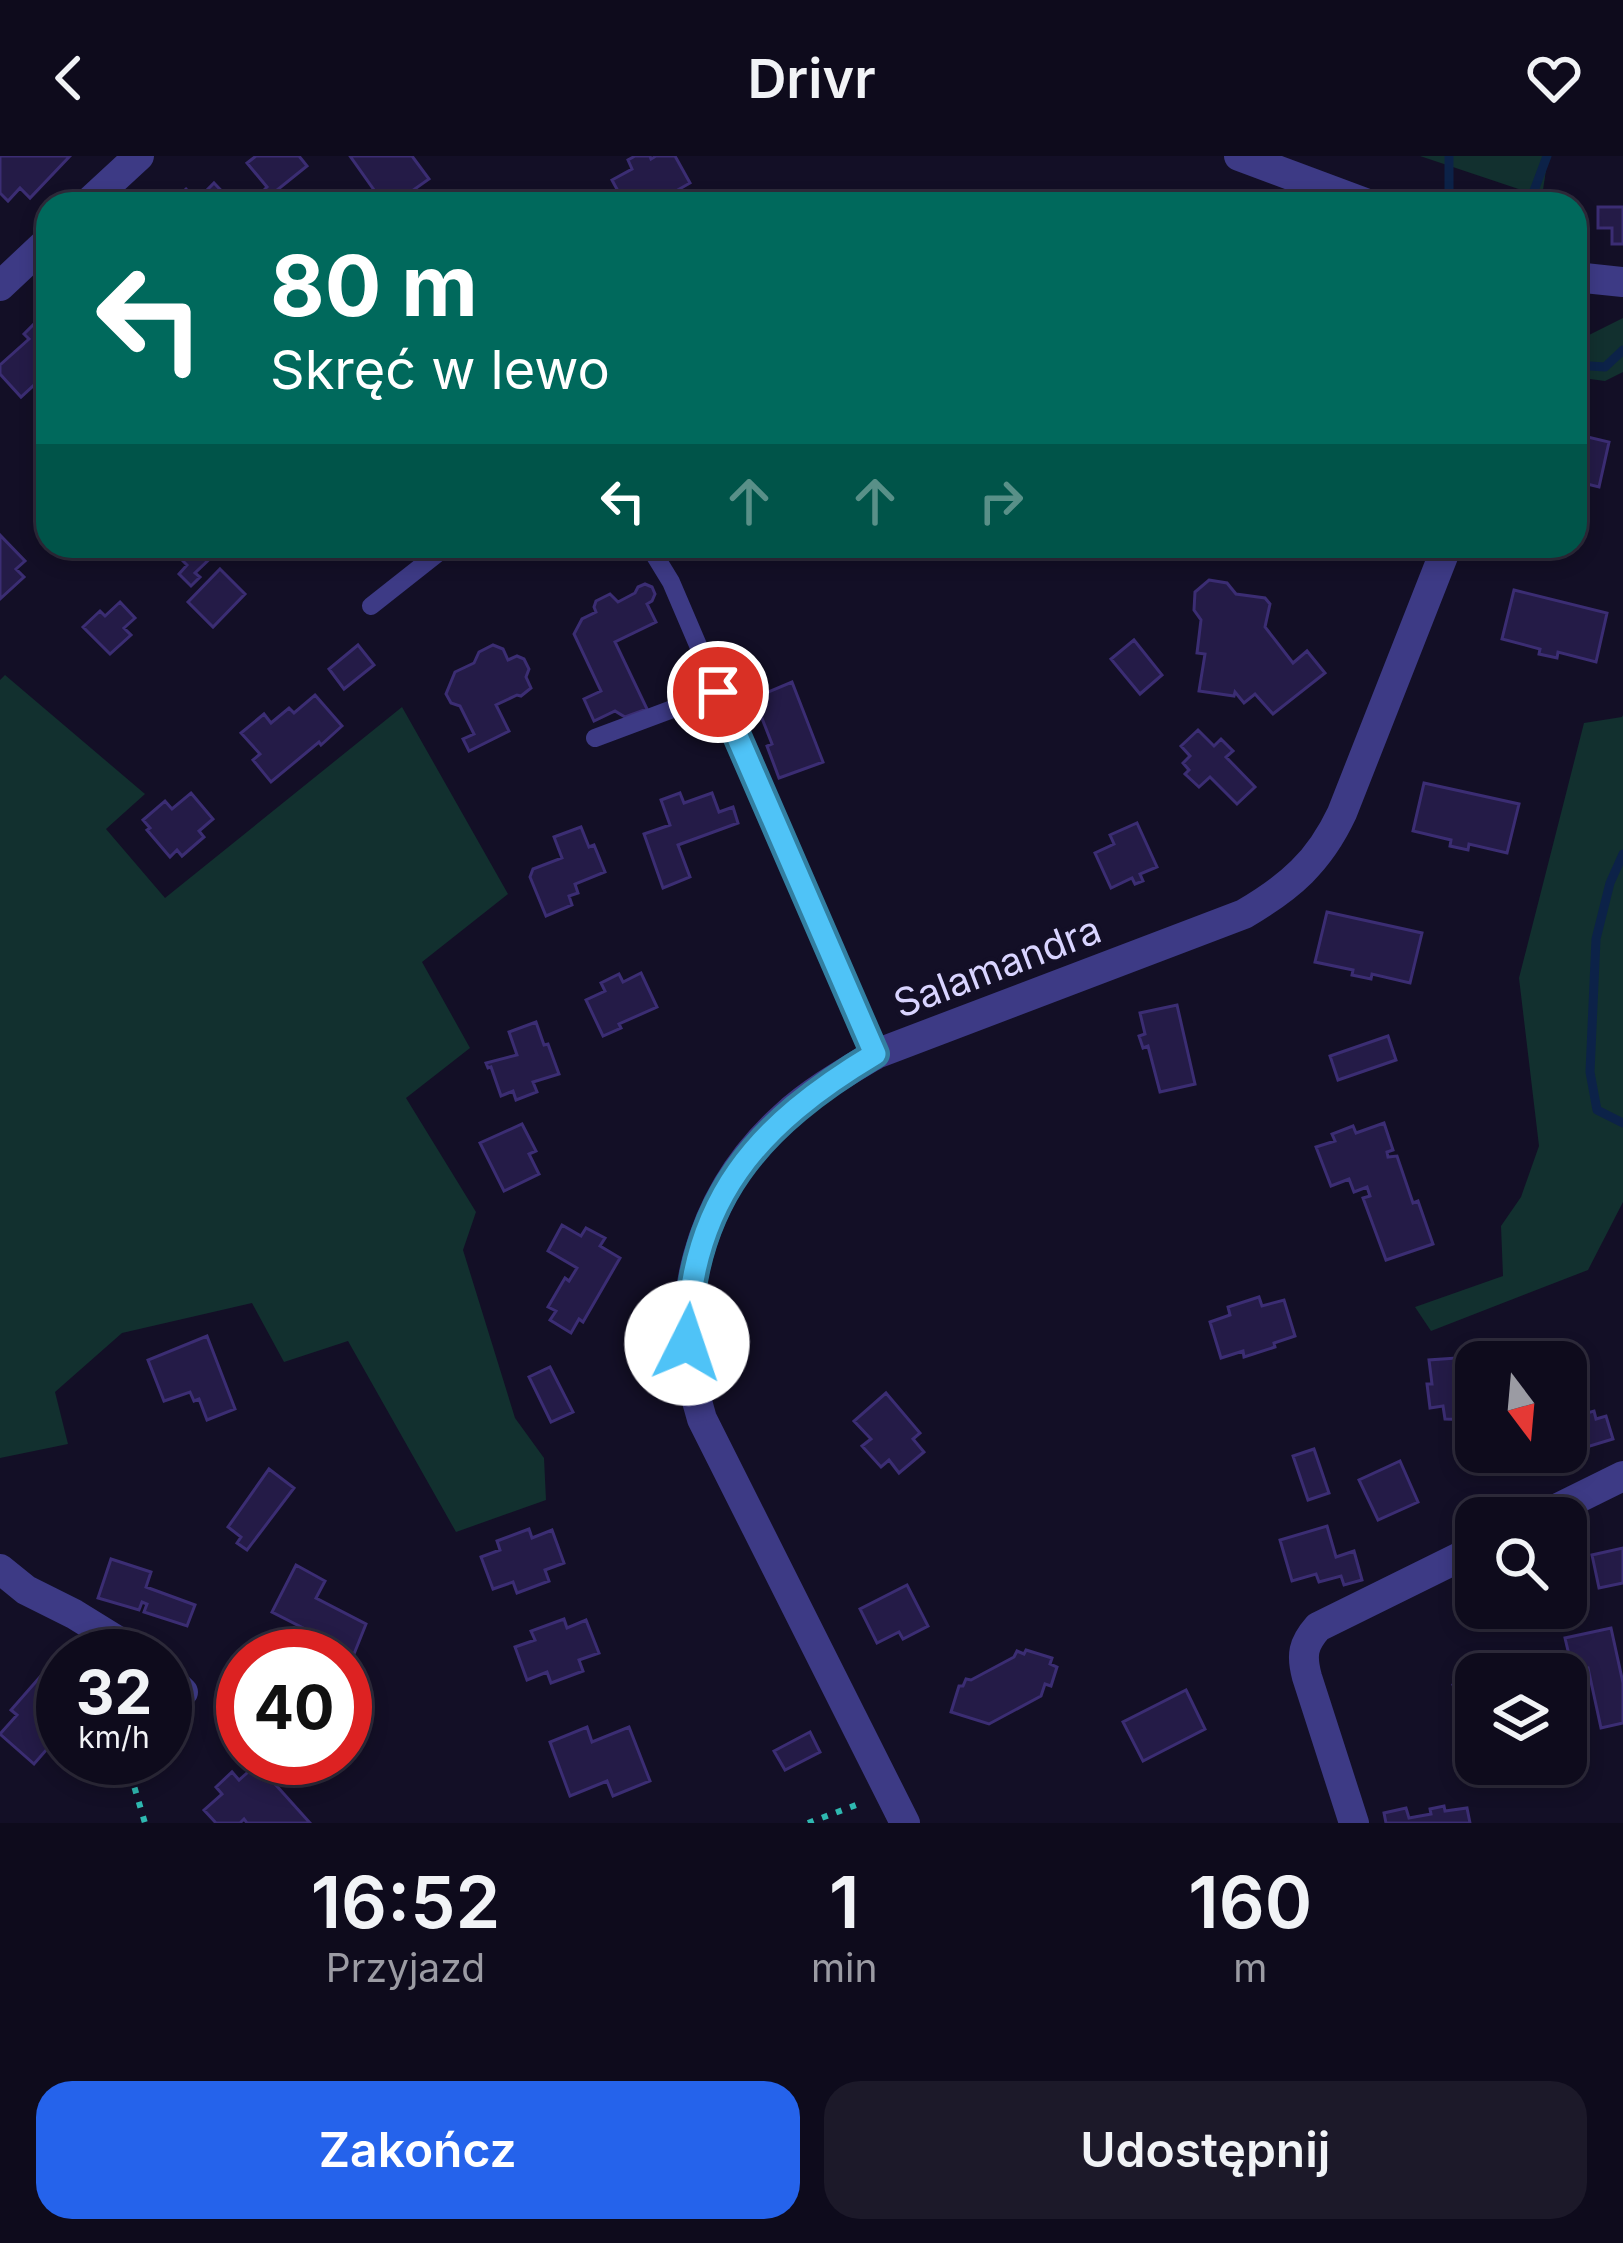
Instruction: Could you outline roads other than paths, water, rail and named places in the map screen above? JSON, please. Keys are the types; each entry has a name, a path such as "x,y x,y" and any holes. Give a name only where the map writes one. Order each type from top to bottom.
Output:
{"street":[{"path":"101,192 139,156"},
{"path":"1239,156 1336,192"},
{"path":"0,286 36,252"},
{"path":"1587,278 1623,282"},
{"name":"Salamandra","path":"905,1823 702,1419 691,1385 687,1343 694,1269 706,1230 752,1152 785,1116 838,1076 875,1054 1244,914 1299,876 1329,840 1342,813 1442,558"},
{"path":"1580,1497 1623,1476"},
{"path":"1354,1823 1302,1659 1305,1641 1318,1627 1455,1559"},
{"path":"0,1569 26,1590 98,1629"}],"lane":[{"path":"371,606 432,558"},
{"path":"656,558 875,1054"},
{"path":"595,739 718,692"}],"waterway":[{"path":"1449,156 1449,192"},
{"path":"1534,192 1547,156"},
{"path":"1587,366 1605,367 1623,350"},
{"path":"1623,854 1610,883 1596,939 1590,1072 1597,1110 1623,1123"}]}
